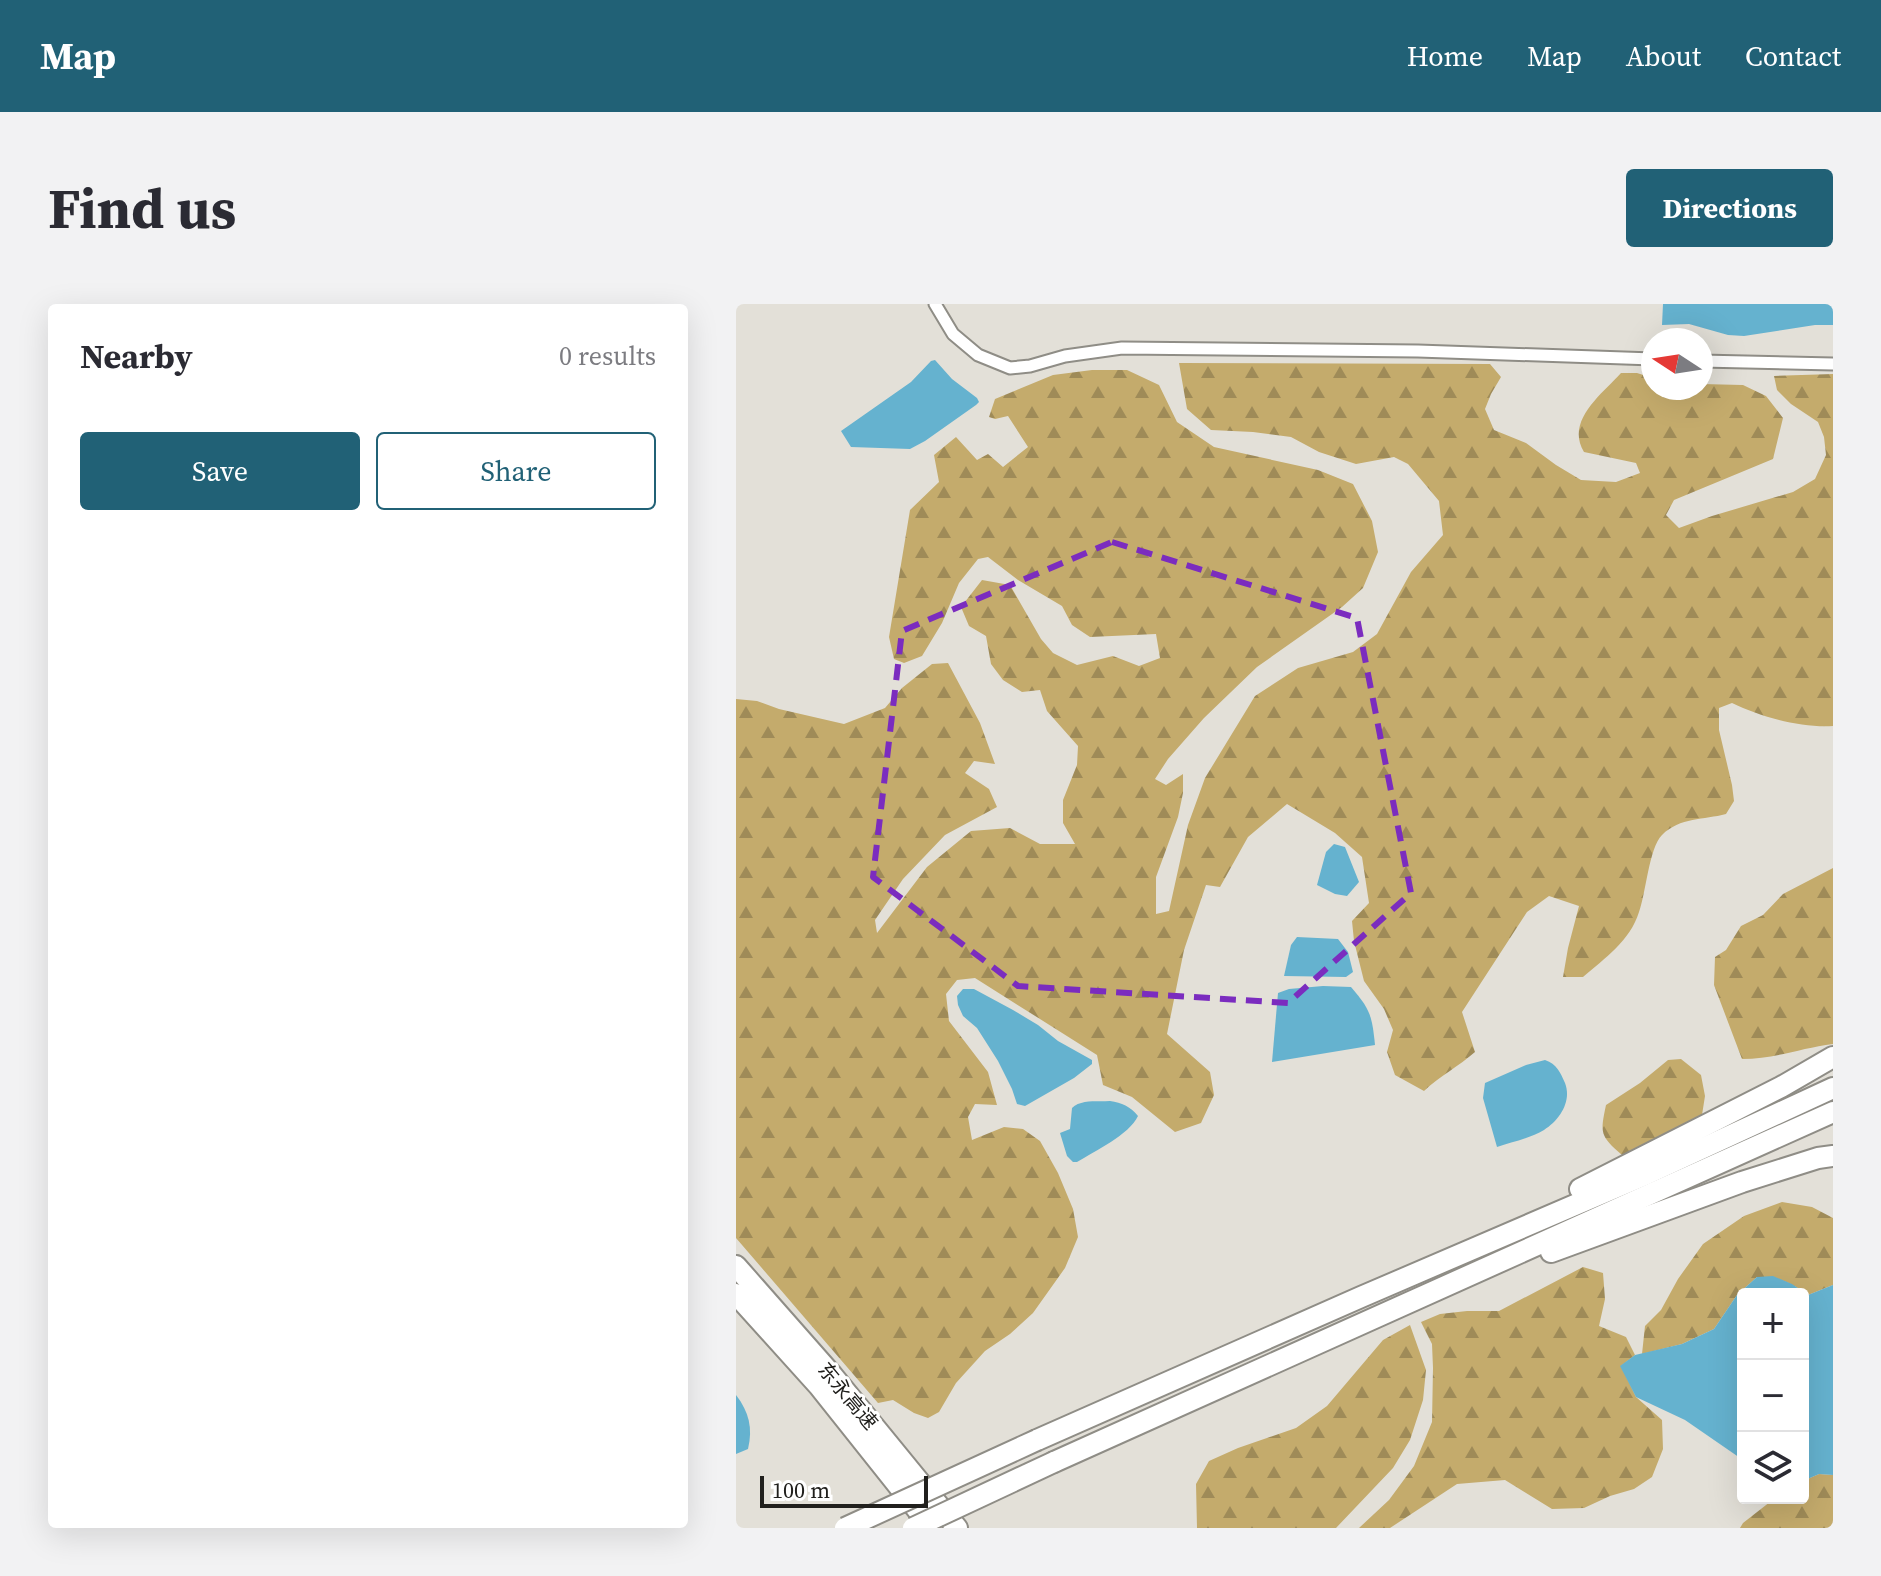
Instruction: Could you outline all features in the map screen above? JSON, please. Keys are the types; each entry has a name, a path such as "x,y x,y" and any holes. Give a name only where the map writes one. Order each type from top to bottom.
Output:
{"highway":[{"path":"1361,1297 1639,1160 1833,1057"},
{"path":"845,1528 1037,1440 1647,1174 1833,1088"},
{"path":"913,1528 1833,1112"},
{"path":"1342,1333 1611,1229 1818,1158 1833,1156"},
{"name":"东永高速","path":"736,1266 832,1375 957,1528"},
{"name":"东永高速","path":"736,1294 819,1386 932,1528"}],"street":[{"path":"935,304 953,334 978,355 1010,368 1122,348 1418,351 1641,359"},
{"path":"1713,361 1833,364"}],"highlighted area":[{"path":"1112,542 1357,618 1411,893 1288,1003 1018,986 873,877 902,631"}],"green space":[{"path":"1179,363 1490,364 1501,377 1485,409 1494,430 1526,443 1581,480 1616,482 1640,473 1636,463 1584,452 1579,441 1579,430 1588,409 1621,373 1641,374 1641,400 1713,400 1713,384 1743,385 1766,396 1783,418 1773,459 1674,500 1666,515 1679,528 1793,492 1815,479 1826,455 1824,437 1818,422 1791,404 1777,390 1774,376 1833,374 1833,726 1781,720 1732,703 1719,708 1719,730 1734,801 1726,814 1684,822 1662,835 1654,850 1641,904 1630,932 1583,977 1563,977 1579,906 1549,896 1527,912 1462,1012 1475,1052 1424,1091 1395,1075 1387,1052 1393,1030 1384,1009 1364,981 1352,921 1369,903 1362,857 1335,833 1287,804 1248,837 1220,887 1206,885 1184,950 1167,1034 1210,1072 1214,1095 1201,1123 1175,1132 1132,1097 1103,1085 1097,1055 975,978 957,980 946,994 949,1021 988,1072 997,1105 975,1104 968,1117 972,1140 1004,1127 1023,1129 1040,1141 1073,1209 1078,1237 1065,1268 1033,1313 985,1351 956,1383 939,1412 928,1418 893,1400 878,1403 736,1238 736,699 757,701 844,724 885,708 902,688 932,664 948,663 980,723 995,764 974,761 965,773 989,789 997,807 945,835 903,879 875,920 877,933 927,867 971,831 1010,828 1040,844 1075,844 1063,823 1063,800 1077,765 1078,746 1047,711 1040,690 1022,692 1003,680 991,664 986,636 969,626 961,607 982,580 1010,585 1041,639 1053,653 1077,665 1113,656 1139,666 1160,658 1156,634 1090,637 1072,625 1062,606 1018,580 988,557 978,559 959,583 942,623 922,656 904,663 894,659 889,637 910,510 939,482 934,455 956,437 977,460 988,454 1003,467 1028,447 1008,416 989,417 995,399 1053,375 1092,370 1127,370 1159,385 1177,422 1214,447 1318,470 1353,484 1372,521 1378,552 1363,588 1342,607 1257,667 1204,718 1155,779 1166,785 1183,774 1178,817 1156,877 1156,914 1169,911 1188,825 1205,778 1255,696 1298,668 1353,652 1377,634 1411,572 1443,535 1439,501 1408,464 1394,457 1356,464 1319,452 1291,437 1211,430 1187,409"},
{"path":"1833,868 1833,1044 1742,1059 1714,985 1715,957 1726,950 1741,926 1763,915 1783,894"},
{"path":"1681,1059 1701,1075 1705,1096 1702,1115 1622,1155 1609,1143 1604,1133 1606,1105 1668,1060"},
{"path":"1782,1202 1812,1207 1833,1218 1833,1285 1809,1295 1809,1288 1757,1277 1745,1288 1737,1288 1737,1295 1714,1329 1682,1344 1642,1354 1645,1326 1661,1310 1703,1244 1744,1216"},
{"path":"1583,1267 1603,1273 1605,1299 1599,1326 1626,1337 1635,1355 1621,1366 1636,1397 1662,1420 1663,1449 1652,1477 1634,1489 1584,1508 1552,1509 1505,1480 1457,1484 1390,1528 1359,1528 1389,1500 1414,1466 1432,1422 1432,1344 1421,1322 1440,1314 1499,1311"},
{"path":"1410,1325 1426,1370 1423,1400 1410,1440 1393,1468 1336,1528 1197,1528 1196,1484 1209,1461 1296,1428 1327,1406 1383,1340"},
{"path":"1819,1474 1833,1475 1833,1528 1740,1528 1767,1504 1809,1504 1809,1478"}],"water":[{"path":"1663,304 1833,304 1833,325 1744,336 1728,335 1713,331 1713,328 1689,324 1662,325"},
{"path":"935,360 979,402 910,449 851,447 841,431 911,382"},
{"path":"1334,844 1345,847 1359,882 1347,896 1317,885 1326,852"},
{"path":"1297,937 1338,939 1348,952 1353,972 1346,977 1284,976 1291,945"},
{"path":"1323,986 1351,987 1369,1013 1375,1045 1272,1062 1278,993"},
{"path":"963,989 974,989 1013,1010 1092,1060 1092,1064 1025,1106 1017,1104 998,1061 977,1028 963,1016 957,996"},
{"path":"1545,1060 1555,1066 1565,1083 1567,1097 1563,1110 1544,1130 1497,1147 1483,1098 1485,1083"},
{"path":"1110,1101 1132,1110 1138,1116 1134,1123 1102,1148 1073,1162 1067,1156 1060,1133 1070,1129 1072,1108 1085,1102"},
{"path":"1773,1276 1798,1288 1745,1288 1757,1277"},
{"path":"1833,1285 1833,1475 1819,1474 1809,1478 1809,1295"},
{"path":"1737,1295 1737,1456 1685,1420 1636,1397 1620,1366 1635,1355 1682,1344 1714,1329"},
{"path":"736,1395 747,1414 750,1434 748,1449 736,1454"}]}
